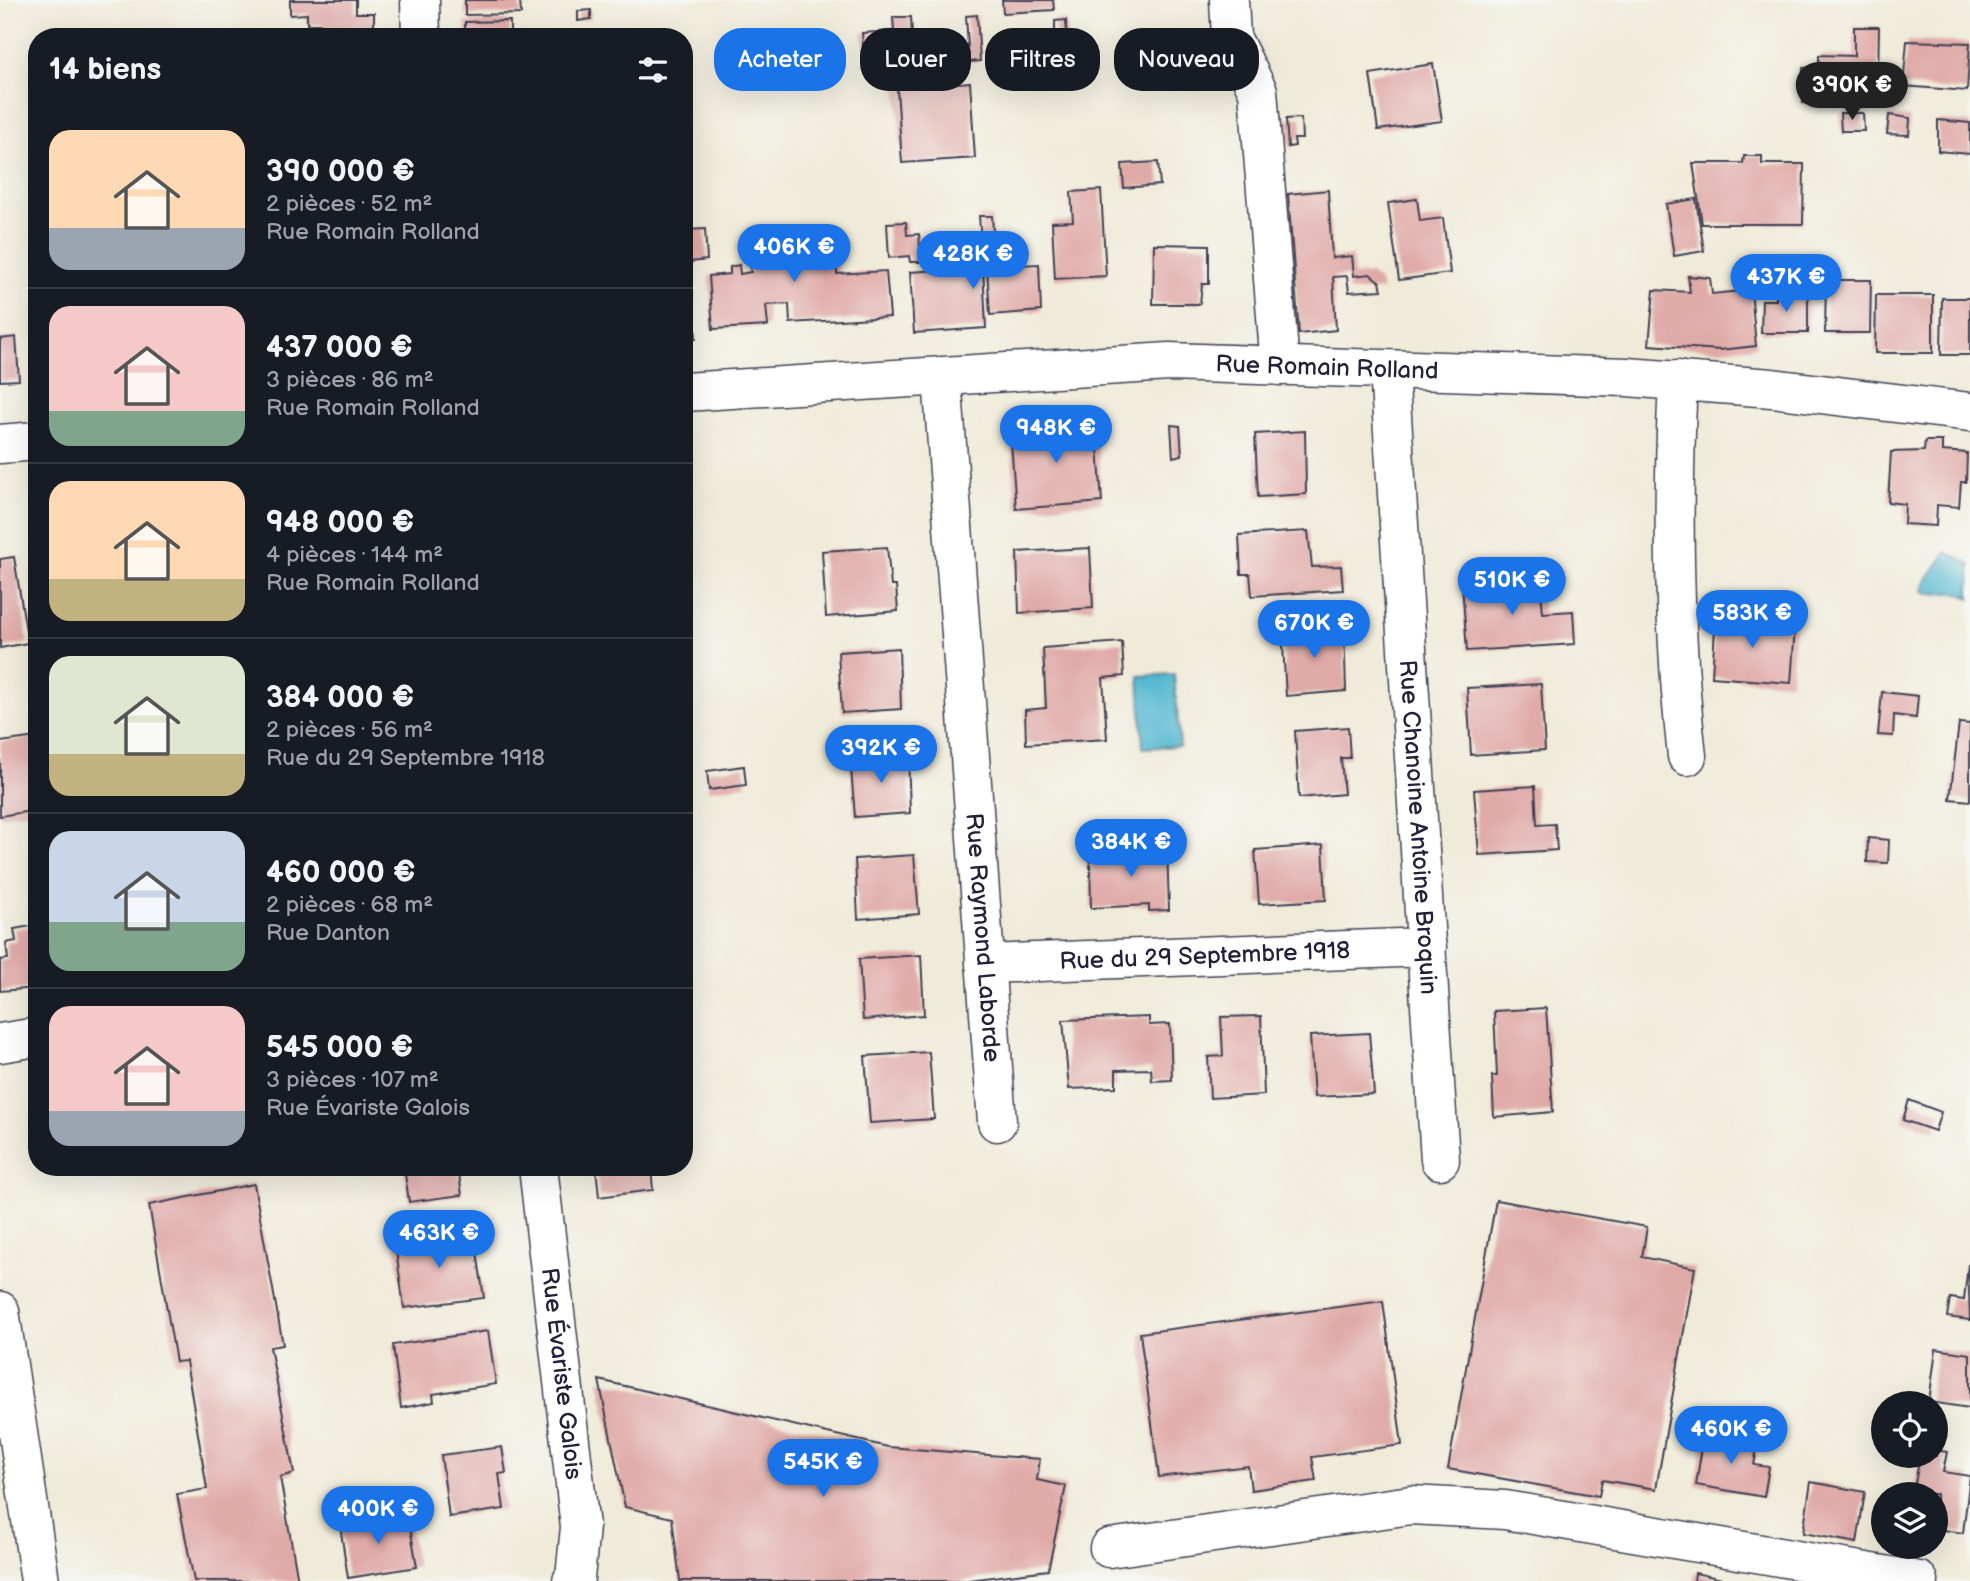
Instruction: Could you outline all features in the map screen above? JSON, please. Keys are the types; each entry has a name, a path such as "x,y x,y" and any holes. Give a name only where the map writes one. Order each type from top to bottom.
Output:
{"street":[{"path":"420,0 421,28"},
{"path":"1229,0 1231,37 1258,91 1280,366"},
{"name":"Rue Romain Rolland","path":"693,391 1169,362 1678,380 1970,412"},
{"name":"Rue Chanoine Antoine Broquin","path":"1389,370 1440,1160"},
{"name":"Rue Raymond Laborde","path":"942,377 997,1122"},
{"path":"1678,380 1675,555 1678,679 1687,756"},
{"path":"0,444 28,442"},
{"name":"Rue du 29 Septembre 1918","path":"985,964 1427,947"},
{"path":"0,1043 28,1038"},
{"name":"Rue Évariste Galois","path":"539,1176 580,1527 575,1578 572,1581"},
{"path":"0,1311 40,1581"},
{"path":"1108,1548 1410,1505 1505,1510 1919,1581"}],"water":[{"path":"1946,552 1970,564 1970,598 1956,593 1933,594 1923,591 1926,580"},
{"path":"1174,674 1180,746 1143,748 1139,676"}],"building":[{"path":"290,0 356,0 356,13 374,13 374,28 322,28 322,24 307,24 307,14 290,15"},
{"path":"465,0 520,0 521,14 465,15"},
{"path":"1002,0 1053,0 1054,10 1003,13"},
{"path":"591,10 591,19 578,21 578,11"},
{"path":"977,15 980,61 971,62 971,28 967,28 966,16"},
{"path":"893,17 911,17 912,28 894,28"},
{"path":"1066,20 1066,28 1055,28 1055,21"},
{"path":"510,21 510,28 465,28 465,22"},
{"path":"1854,27 1879,27 1878,80 1849,80 1848,104 1803,103 1803,68 1819,67 1819,55 1854,56"},
{"path":"1907,41 1970,43 1967,91 1903,86"},
{"path":"1433,64 1442,121 1378,130 1370,74"},
{"path":"897,91 971,91 975,158 902,163"},
{"path":"1840,113 1863,113 1864,131 1841,131"},
{"path":"1889,115 1910,118 1909,135 1887,134"},
{"path":"1301,118 1302,139 1294,139 1295,146 1288,147 1286,119"},
{"path":"1938,120 1970,123 1970,154 1938,151"},
{"path":"1744,156 1762,156 1762,164 1804,164 1803,224 1702,224 1693,163 1743,163"},
{"path":"1158,162 1160,185 1124,188 1122,164"},
{"path":"1101,190 1106,276 1055,279 1052,222 1073,221 1071,192"},
{"path":"1328,190 1332,258 1352,256 1354,276 1370,274 1380,282 1382,290 1349,292 1347,276 1333,277 1336,330 1299,334 1288,194"},
{"path":"1417,199 1420,221 1443,218 1450,273 1399,280 1388,203"},
{"path":"1696,199 1704,251 1674,256 1666,204"},
{"path":"979,216 992,216 995,266 1039,264 1041,311 990,315 987,267 983,267"},
{"path":"906,222 907,235 919,234 921,262 910,262 909,256 889,258 887,223"},
{"path":"778,225 779,233 823,232 824,255 836,253 837,274 886,271 890,317 790,323 789,304 766,305 768,326 713,329 709,276 730,274 730,267 739,265 740,274 751,272 749,260 742,260 741,237 761,235 760,226"},
{"path":"705,229 707,260 693,262 693,230"},
{"path":"1154,244 1209,245 1209,284 1202,284 1200,304 1153,304"},
{"path":"983,267 986,328 914,333 910,272"},
{"path":"1688,276 1710,278 1712,294 1751,290 1756,346 1720,350 1649,345 1654,290 1690,292"},
{"path":"1826,280 1871,280 1870,333 1825,333"},
{"path":"1776,294 1808,294 1808,333 1761,333 1762,300 1776,300"},
{"path":"1876,295 1933,295 1933,353 1875,353"},
{"path":"1942,298 1970,298 1970,355 1941,355"},
{"path":"693,300 696,339 693,339"},
{"path":"16,337 19,380 0,381 0,339"},
{"path":"1096,420 1102,502 1016,509 1010,428"},
{"path":"1171,425 1180,426 1182,455 1173,457"},
{"path":"1305,431 1306,494 1258,497 1255,434"},
{"path":"1925,441 1942,441 1942,451 1967,453 1966,482 1961,482 1959,507 1937,505 1936,526 1904,524 1905,504 1888,502 1891,452 1924,451"},
{"path":"1308,531 1312,567 1341,566 1343,590 1252,596 1250,574 1241,574 1239,535"},
{"path":"887,547 891,586 896,586 898,611 826,617 822,551"},
{"path":"1090,548 1093,608 1019,613 1017,552"},
{"path":"14,557 28,643 0,648 0,559"},
{"path":"1540,579 1543,613 1573,611 1575,644 1467,651 1462,584"},
{"path":"1716,611 1740,613 1740,623 1795,627 1791,683 1712,677"},
{"path":"1344,625 1346,691 1286,696 1282,629"},
{"path":"1122,642 1124,676 1103,678 1107,739 1026,744 1025,710 1046,708 1043,648"},
{"path":"899,648 901,709 842,713 838,652"},
{"path":"1541,684 1545,750 1471,755 1467,688"},
{"path":"1882,692 1918,696 1916,718 1894,715 1893,736 1878,735"},
{"path":"1959,723 1970,724 1970,801 1950,799"},
{"path":"1348,727 1350,758 1341,758 1344,794 1299,798 1295,731"},
{"path":"28,738 28,811 0,816 0,742"},
{"path":"908,753 910,813 855,817 850,757"},
{"path":"744,766 746,785 709,790 707,771"},
{"path":"1535,786 1537,825 1555,824 1557,850 1479,855 1474,790"},
{"path":"1868,838 1889,840 1888,863 1867,862"},
{"path":"1323,845 1326,900 1259,904 1255,850"},
{"path":"1167,846 1169,910 1149,911 1149,905 1091,908 1090,856 1124,855 1124,847"},
{"path":"914,855 919,914 858,919 855,859"},
{"path":"28,927 28,989 0,991 0,960 8,959 6,943 16,941 14,929"},
{"path":"921,955 924,1015 863,1020 859,959"},
{"path":"1546,1008 1553,1112 1494,1117 1492,1076 1497,1076 1494,1011"},
{"path":"1261,1016 1264,1095 1210,1098 1208,1057 1223,1056 1221,1017"},
{"path":"1149,1017 1149,1025 1170,1024 1172,1080 1152,1081 1151,1069 1116,1070 1116,1087 1069,1089 1063,1020"},
{"path":"1369,1033 1374,1094 1314,1097 1310,1036"},
{"path":"929,1052 934,1119 870,1123 865,1056"},
{"path":"1909,1100 1941,1112 1935,1131 1903,1120"},
{"path":"405,1176 459,1176 462,1195 409,1202"},
{"path":"597,1176 652,1176 653,1190 599,1197"},
{"path":"254,1184 283,1345 270,1347 294,1473 280,1477 298,1581 194,1581 177,1494 207,1489 186,1361 176,1362 149,1205"},
{"path":"1496,1200 1647,1227 1642,1257 1695,1268 1656,1489 1602,1480 1599,1496 1448,1469"},
{"path":"474,1232 484,1298 404,1308 395,1243"},
{"path":"1968,1264 1970,1320 1947,1317 1950,1298 1964,1300"},
{"path":"1383,1301 1402,1445 1312,1457 1316,1481 1251,1490 1248,1466 1159,1477 1140,1333"},
{"path":"488,1331 496,1384 433,1394 434,1402 401,1408 393,1345"},
{"path":"1936,1349 1970,1354 1970,1408 1948,1405 1948,1391 1930,1391"},
{"path":"599,1380 888,1447 1040,1459 1037,1480 1066,1486 1048,1570 961,1581 680,1581 672,1518 625,1507"},
{"path":"1704,1434 1758,1443 1754,1465 1769,1467 1764,1497 1696,1485"},
{"path":"502,1447 506,1473 499,1474 504,1509 449,1517 441,1455"},
{"path":"1918,1468 1944,1468 1943,1472 1970,1476 1963,1533 1948,1531 1948,1482 1915,1482"},
{"path":"1811,1482 1865,1492 1857,1543 1803,1533"},
{"path":"408,1515 417,1567 348,1578 340,1525"},
{"path":"1695,1573 1727,1580 1727,1581 1694,1581"}]}
